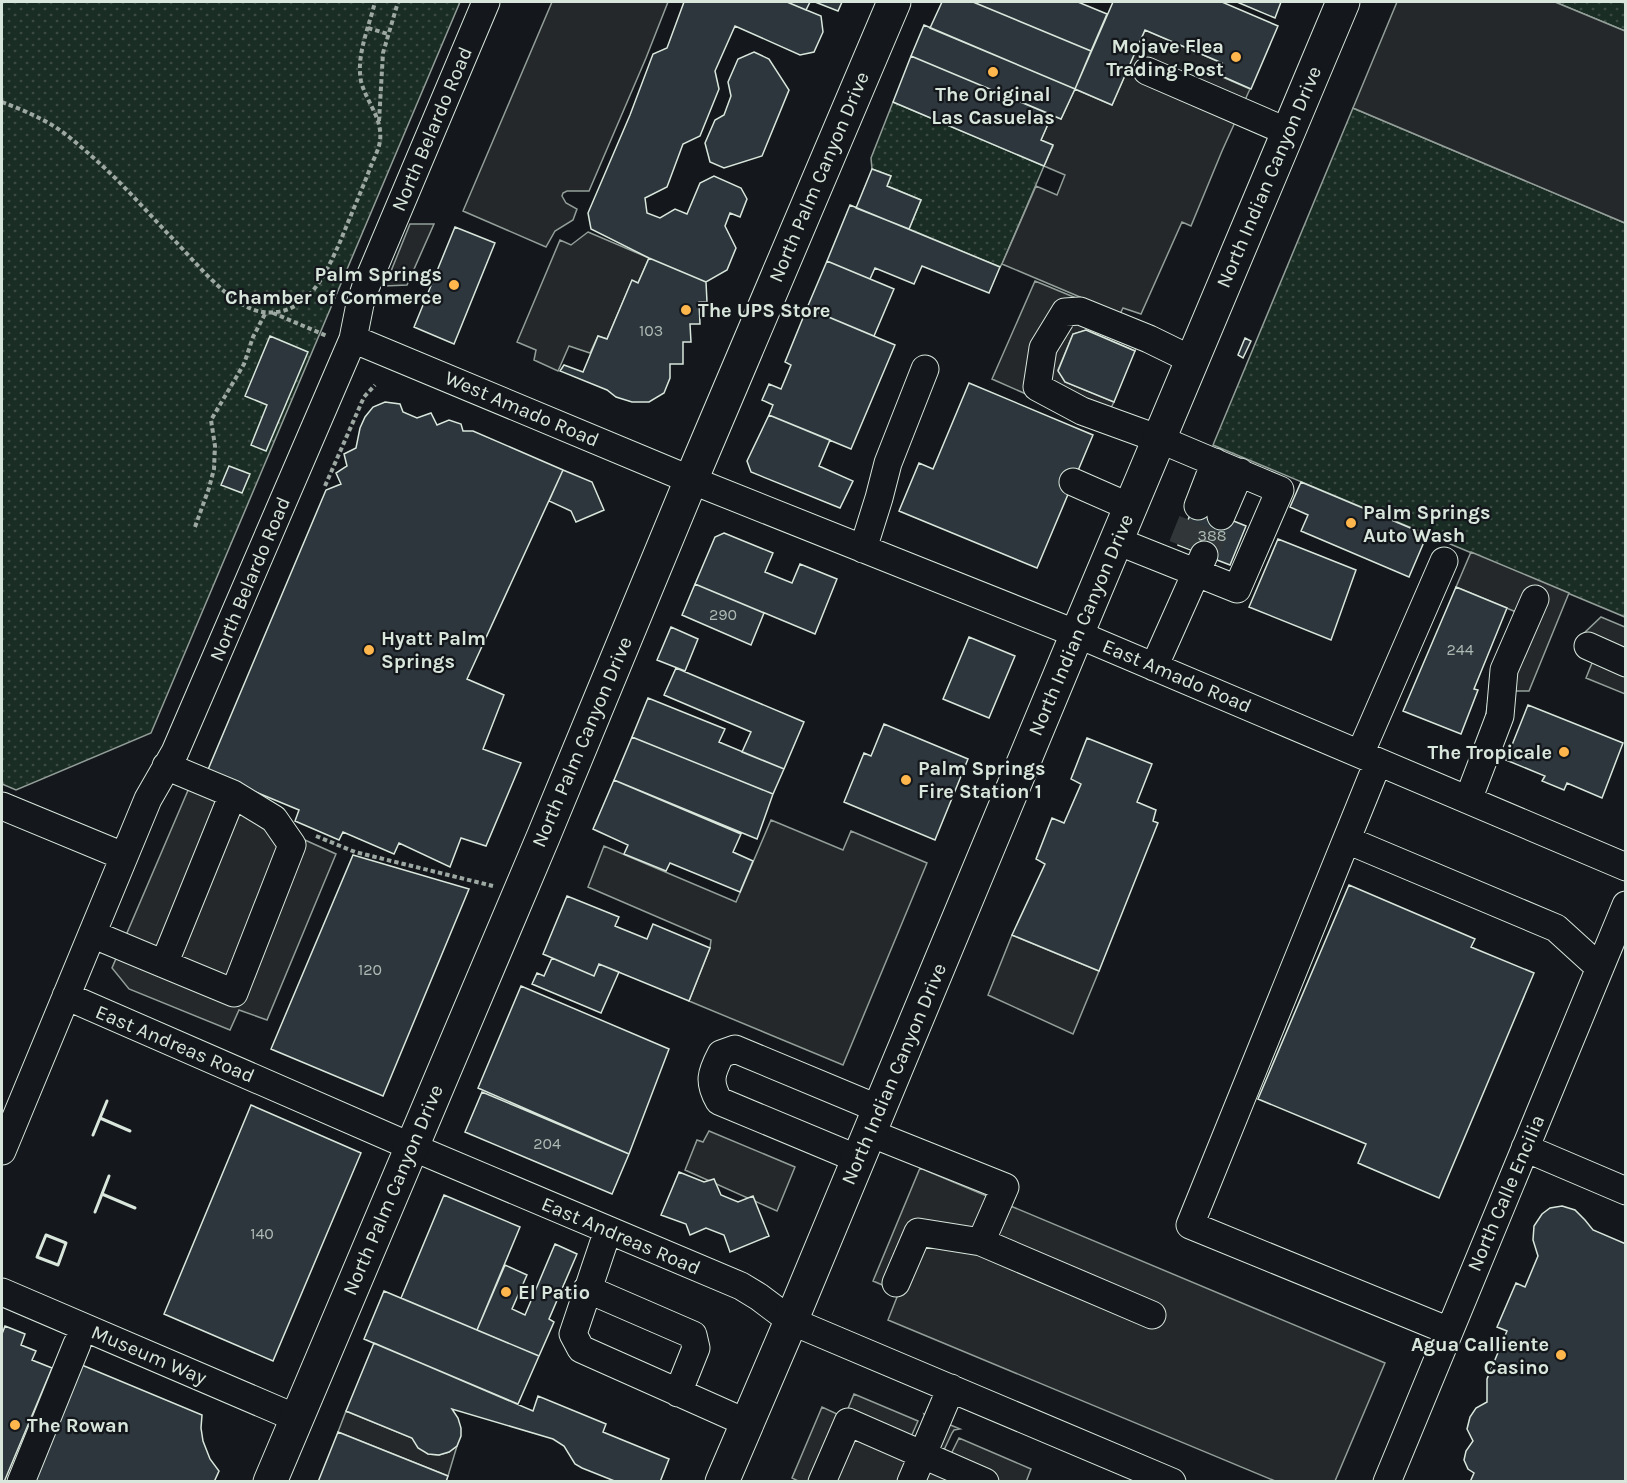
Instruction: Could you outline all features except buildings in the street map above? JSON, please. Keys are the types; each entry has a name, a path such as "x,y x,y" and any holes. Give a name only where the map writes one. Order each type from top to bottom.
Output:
{"main road":[{"name":"North Palm Canyon Drive","path":"270,1482 894,2"},
{"name":"North Indian Canyon Drive","path":"722,1482 1343,2"}],"street":[{"name":"North Belardo Road","path":"2,1151 123,856 148,799 185,730 352,342 366,286 486,2"},
{"path":"1147,71 1288,132"},
{"path":"1117,541 1189,560 1238,589 1280,490 1159,439 1082,411 1036,387 1043,348 1065,312 1080,311 1192,360"},
{"name":"West Amado Road","path":"352,342 691,480"},
{"path":"863,549 888,463 925,369"},
{"path":"1209,511 1227,467"},
{"name":"East Amado Road","path":"691,480 1077,634 1626,867"},
{"path":"1073,482 1130,507"},
{"path":"1154,667 1189,560"},
{"path":"1444,561 1369,758 1347,840 1190,1225 1449,1331"},
{"path":"1467,800 1500,716 1504,670 1535,599"},
{"path":"1588,646 1626,663"},
{"path":"92,934 234,993 292,845 274,819 233,794 166,766"},
{"path":"164,964 233,794"},
{"path":"2,806 123,856"},
{"path":"1347,840 1556,928 1600,968"},
{"name":"North Calle Encilia","path":"1387,1482 1626,905"},
{"name":"East Andreas Road","path":"66,996 412,1147 741,1286 791,1321 1172,1482"},
{"path":"869,1134 735,1049 721,1054 712,1071 712,1089 719,1101 869,1134 1005,1187 981,1242"},
{"path":"1525,1148 1626,1191"},
{"path":"608,1230 573,1334 581,1348 747,1423"},
{"path":"896,1283 918,1232 981,1242 1152,1315"},
{"path":"587,1289 693,1335 696,1348 678,1393"},
{"name":"Museum Way","path":"2,1292 296,1418"},
{"path":"21,1482 78,1344"},
{"path":"910,1482 951,1388"},
{"path":"822,1482 848,1422 985,1482"}],"path":[{"path":"375,2 361,56 361,79 379,124"},
{"path":"273,313 304,300 316,289 326,272 362,190 380,142 383,53 398,2"},
{"path":"368,28 388,34"},
{"path":"2,102 44,121 67,135 99,162 220,288 239,303 250,309 273,313 352,342"},
{"path":"195,527 214,469 215,446 211,420 244,364 266,312"},
{"path":"325,486 364,397 375,385"},
{"path":"314,836 377,858 489,886 522,888"}],"green space":[{"path":"2,2 460,2 151,733 16,790 2,784"},
{"path":"1555,2 1625,2 1625,31"},
{"path":"893,102 1044,166 1000,267 909,229 921,200 887,186 891,176 872,169 871,158"},
{"path":"1353,108 1625,223 1625,617 1213,445"}],"shaded area":[{"path":"552,2 668,2 589,191 563,193 562,196 566,203 577,209 573,220 555,231 546,247 463,211"},
{"path":"1397,2 1555,2 1625,31 1625,223 1353,108"},
{"path":"1145,30 1222,63 1218,75 1250,89 1191,226 1182,222 1141,314 1123,308 1120,314 1002,264 1036,186 1057,195 1065,175 1044,166 1053,146 1041,140 1052,115 1061,119 1075,89 1112,105"},
{"path":"410,224 434,224 407,285 385,286"},
{"path":"588,232 649,258 638,283 632,281 607,339 598,336 590,353 569,346 558,371 534,360 536,350 517,342 560,240 571,245"},
{"path":"1035,281 1144,326 1135,351 1086,330 1073,334 1058,370 1065,382 1114,402 1101,427 992,379"},
{"path":"1471,552 1569,593 1529,691 1508,691 1484,727 1493,668 1516,612 1456,587"},
{"path":"1601,617 1625,627 1625,694 1586,678 1592,663 1581,636"},
{"path":"189,788 336,854 267,1020 239,1010 230,1030 129,989 112,968"},
{"path":"771,820 843,850 851,831 927,863 843,1065 689,1001 711,940 588,887 604,846 736,902"},
{"path":"1012,935 1099,971 1073,1034 988,995"},
{"path":"709,1131 795,1167 777,1211 685,1170 697,1140 703,1142"},
{"path":"920,1168 1385,1363 1335,1481 1275,1481 888,1320 899,1292 873,1281"},
{"path":"854,1394 918,1421 911,1437 916,1441 926,1418 924,1414 960,1429 954,1430 944,1450 951,1454 959,1438 1031,1469 1026,1482 800,1482 792,1478 822,1407 839,1415 847,1411"},
{"path":"346,1411 412,1438 428,1454 439,1455 457,1446 448,1476 338,1432"}],"tunnel":[{"path":"1182,546 1198,506"},
{"path":"1204,555 1221,516"}],"wall":[{"path":"93,1135 107,1101"},
{"path":"100,1118 130,1131"},
{"path":"95,1212 109,1176"},
{"path":"102,1194 135,1208"},
{"path":"46,1235 66,1243 58,1265 37,1257 46,1235"}],"place":[{"name":"Mojave Flea Trading Post","path":"1236,57"},
{"name":"The Original Las Casuelas","path":"993,72"},
{"name":"Palm Springs Chamber of Commerce","path":"454,285"},
{"name":"The UPS Store","path":"686,310"},
{"name":"Palm Springs Auto Wash","path":"1351,523"},
{"name":"Hyatt Palm Springs","path":"369,650"},
{"name":"The Tropicale","path":"1564,752"},
{"name":"Palm Springs Fire Station 1","path":"906,780"},
{"name":"El Patio","path":"506,1292"},
{"name":"Agua Calliente Casino","path":"1561,1355"},
{"name":"The Rowan","path":"15,1425"}]}
